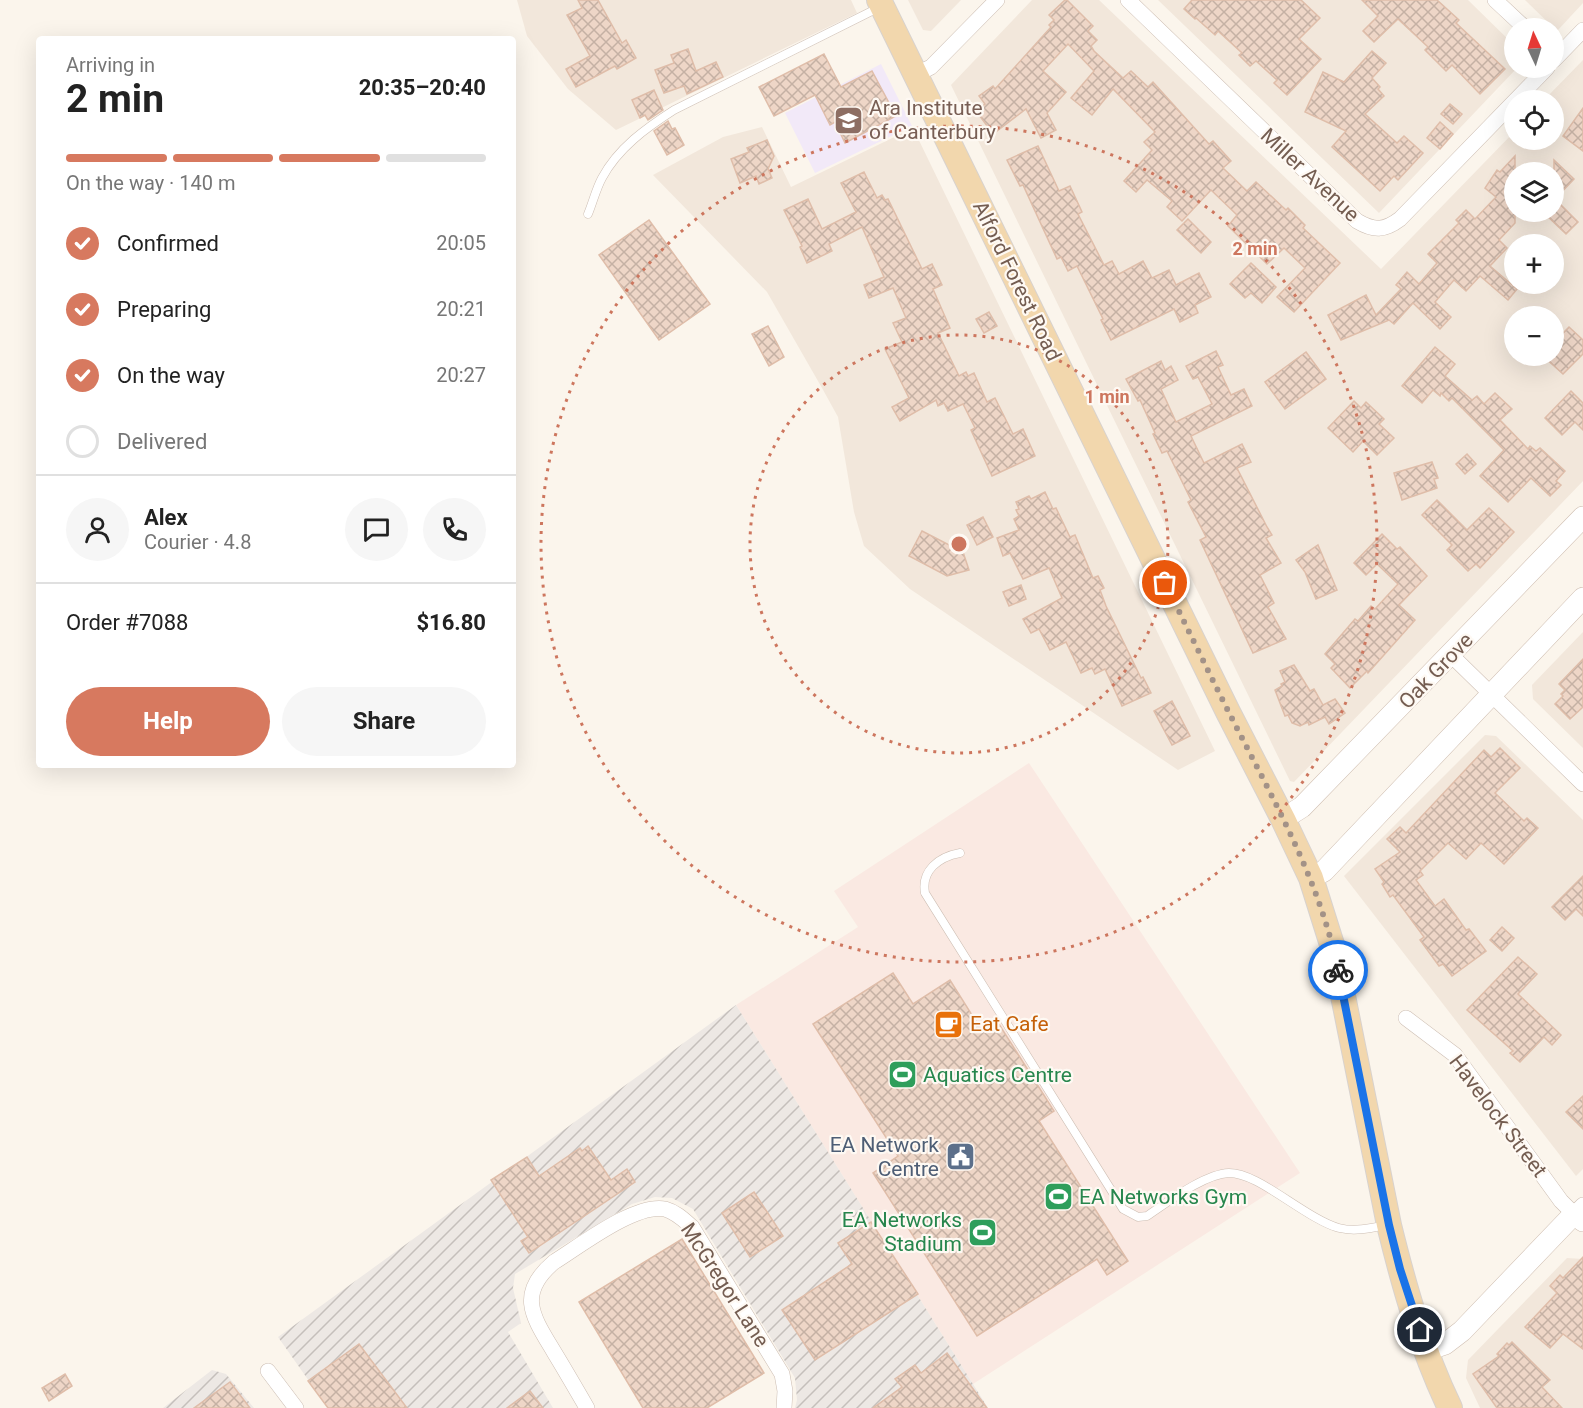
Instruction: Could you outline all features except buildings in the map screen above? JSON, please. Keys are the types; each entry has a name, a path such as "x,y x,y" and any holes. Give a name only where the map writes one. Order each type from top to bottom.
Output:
{"main road":[{"name":"Alford Forest Road","path":"881,3 1311,878 1334,951 1389,1225 1400,1269 1426,1350 1450,1408"}],"street":[{"path":"917,74 931,67 997,0"},
{"name":"Miller Avenue","path":"1128,0 1358,221 1369,228 1381,230 1400,219 1537,78"},
{"path":"1496,0 1515,18"},
{"name":"Miller Avenue","path":"1564,50 1583,30"},
{"name":"Oak Grove","path":"1283,819 1302,807 1583,517"},
{"path":"1311,878 1324,871 1583,598"},
{"path":"1451,655 1583,784"},
{"name":"Havelock Street","path":"1406,1018 1455,1055 1561,1201 1580,1213"},
{"name":"McGregor Lane","path":"588,1408 535,1320 532,1295 536,1282 554,1262 630,1215 652,1208 666,1209 680,1216 692,1227 782,1374 785,1391 783,1408"},
{"path":"1426,1350 1445,1344 1462,1331 1580,1213"},
{"path":"268,1371 296,1408"}],"lane":[{"path":"588,214 601,180 611,163 649,126 674,110 881,3"},
{"path":"960,853 950,855 926,873 923,882 926,894 1123,1209 1138,1216 1147,1216 1202,1182 1217,1175 1230,1173 1256,1181 1325,1222 1340,1228 1370,1229 1389,1225"}],"shaded area":[{"path":"517,0 851,0 857,13 616,130 568,89 527,36"},
{"path":"908,0 961,0 931,31 923,30"},
{"path":"1032,0 1099,0 1381,269 1504,142 1504,150 1564,150 1564,90 1554,90 1583,60 1583,481 1294,782 1290,781 951,85"},
{"path":"1158,0 1468,0 1504,35 1504,78 1507,78 1379,213"},
{"path":"1525,0 1583,0 1583,3 1564,23 1564,18 1544,18"},
{"name":"Ara Institute of Canterbury","path":"881,64 912,126 815,173 785,113"},
{"path":"762,127 791,187 913,128 1215,751 1178,770 910,589 864,546 854,512 838,417 822,388 767,292 653,175 723,137"},
{"path":"1583,632 1583,748 1533,699 1532,685"},
{"path":"1485,735 1496,736 1583,820 1583,1169 1576,1176 1344,876"},
{"path":"1029,763 1300,1173 973,1384 736,1005 858,927 834,891"},
{"path":"736,1005 988,1408 795,1408 797,1400 795,1378 693,1209 672,1198 655,1197 632,1204 515,1274 513,1288 521,1323 508,1332 553,1408 328,1408 278,1337"},
{"path":"1567,1258 1583,1259 1583,1408 1480,1408 1466,1378 1468,1360"},
{"path":"212,1370 226,1374 254,1408 163,1408"}],"way so far":[{"path":"1165,583 1311,878 1338,970"}],"place":[{"name":"Ara Institute of Canterbury","path":"848,120"},
{"name":"Eat Cafe","path":"949,1024"},
{"name":"Aquatics Centre","path":"902,1075"},
{"name":"EA Network Centre","path":"960,1157"},
{"name":"EA Networks Gym","path":"1058,1197"},
{"name":"EA Networks Stadium","path":"983,1232"}],"route":[{"path":"1338,970 1389,1225 1400,1269 1420,1330"}]}
